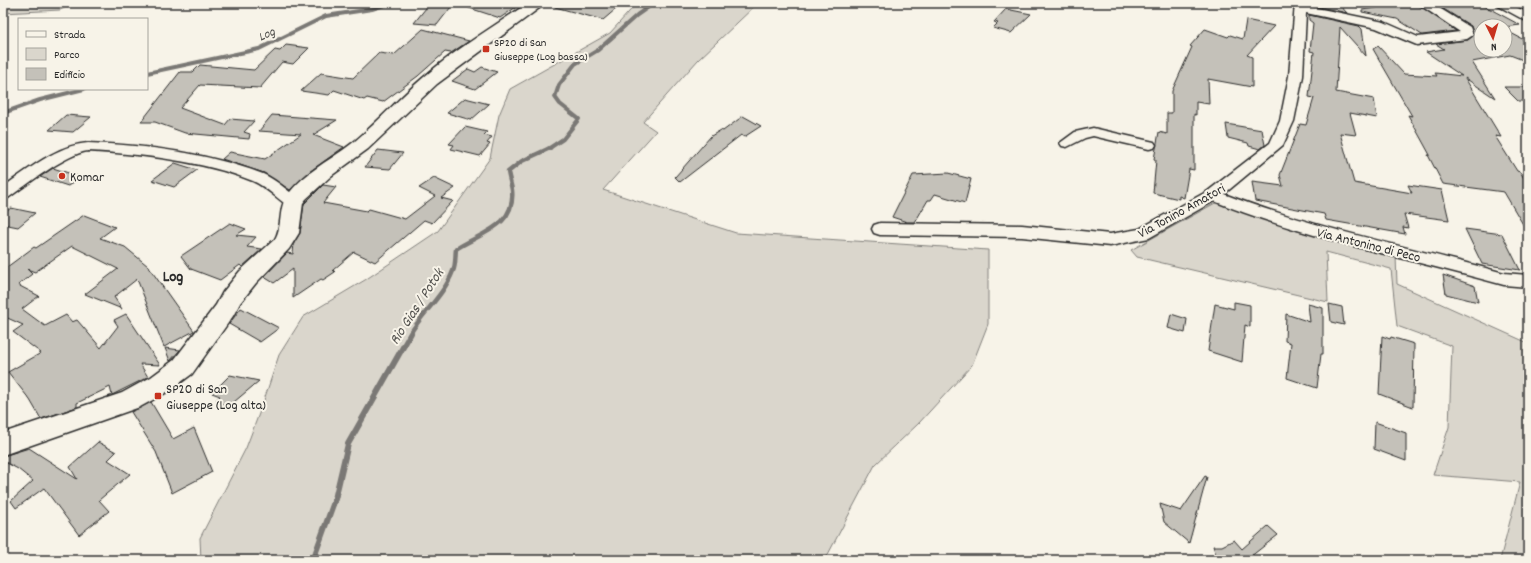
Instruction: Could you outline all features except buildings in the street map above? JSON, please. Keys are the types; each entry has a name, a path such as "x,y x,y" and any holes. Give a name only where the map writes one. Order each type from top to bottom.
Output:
{"street":[{"path":"3,444 131,400 160,384 183,367 231,298 248,277 282,244 289,233 293,202 324,172 360,145 431,80 482,41 538,3"},
{"path":"1301,5 1380,25 1418,41 1467,35 1466,30 1423,3"},
{"path":"1499,3 1528,18"},
{"name":"Via Tonino Amatori","path":"880,228 1022,232 1110,240 1143,234 1213,195 1276,145 1288,121 1296,76 1298,28 1301,5"},
{"path":"1067,143 1080,135 1093,132 1149,145"},
{"path":"3,194 21,181 66,154 77,148 88,147 136,149 209,163 259,178 293,202"},
{"name":"Via Antonino di Peco","path":"1213,195 1249,210 1308,228 1504,279 1528,281"}],"green space":[{"path":"3,3 75,3 60,10 3,13"},
{"path":"637,3 757,4 698,60 643,122 656,131 603,190 736,233 988,250 988,324 972,365 919,423 875,465 825,560 201,560 200,538 246,448 279,355 303,317 365,280 438,231 490,158 499,115 510,89 610,33"},
{"path":"1217,202 1297,231 1396,256 1397,284 1528,343 1528,560 1500,560 1520,482 1433,475 1449,427 1452,346 1397,326 1391,269 1326,252 1328,302 1137,257 1131,250"}],"waterway":[{"name":"Log","path":"148,73 259,49 326,16 372,9 390,3"},
{"name":"Rio Gias / Potok","path":"548,149 563,139 579,119 560,104 555,97 559,85 575,64 598,50 637,15 654,3"},
{"name":"Log","path":"3,113 40,100 80,90"},
{"name":"Rio Gias / Potok","path":"410,334 439,296 449,280 455,266 456,249 494,227 502,221 508,213 512,203 512,190 508,172 522,161 548,149"},
{"name":"Rio Gias / Potok","path":"313,560 335,499 348,444 411,333"}],"place":[{"name":"SP20 di San Giuseppe (Log bassa)","path":"486,49"},
{"name":"Komar","path":"62,176"},
{"name":"SP20 di San Giuseppe (Log alta)","path":"158,396"}],"district":[{"name":"Log","path":"173,275"}]}
